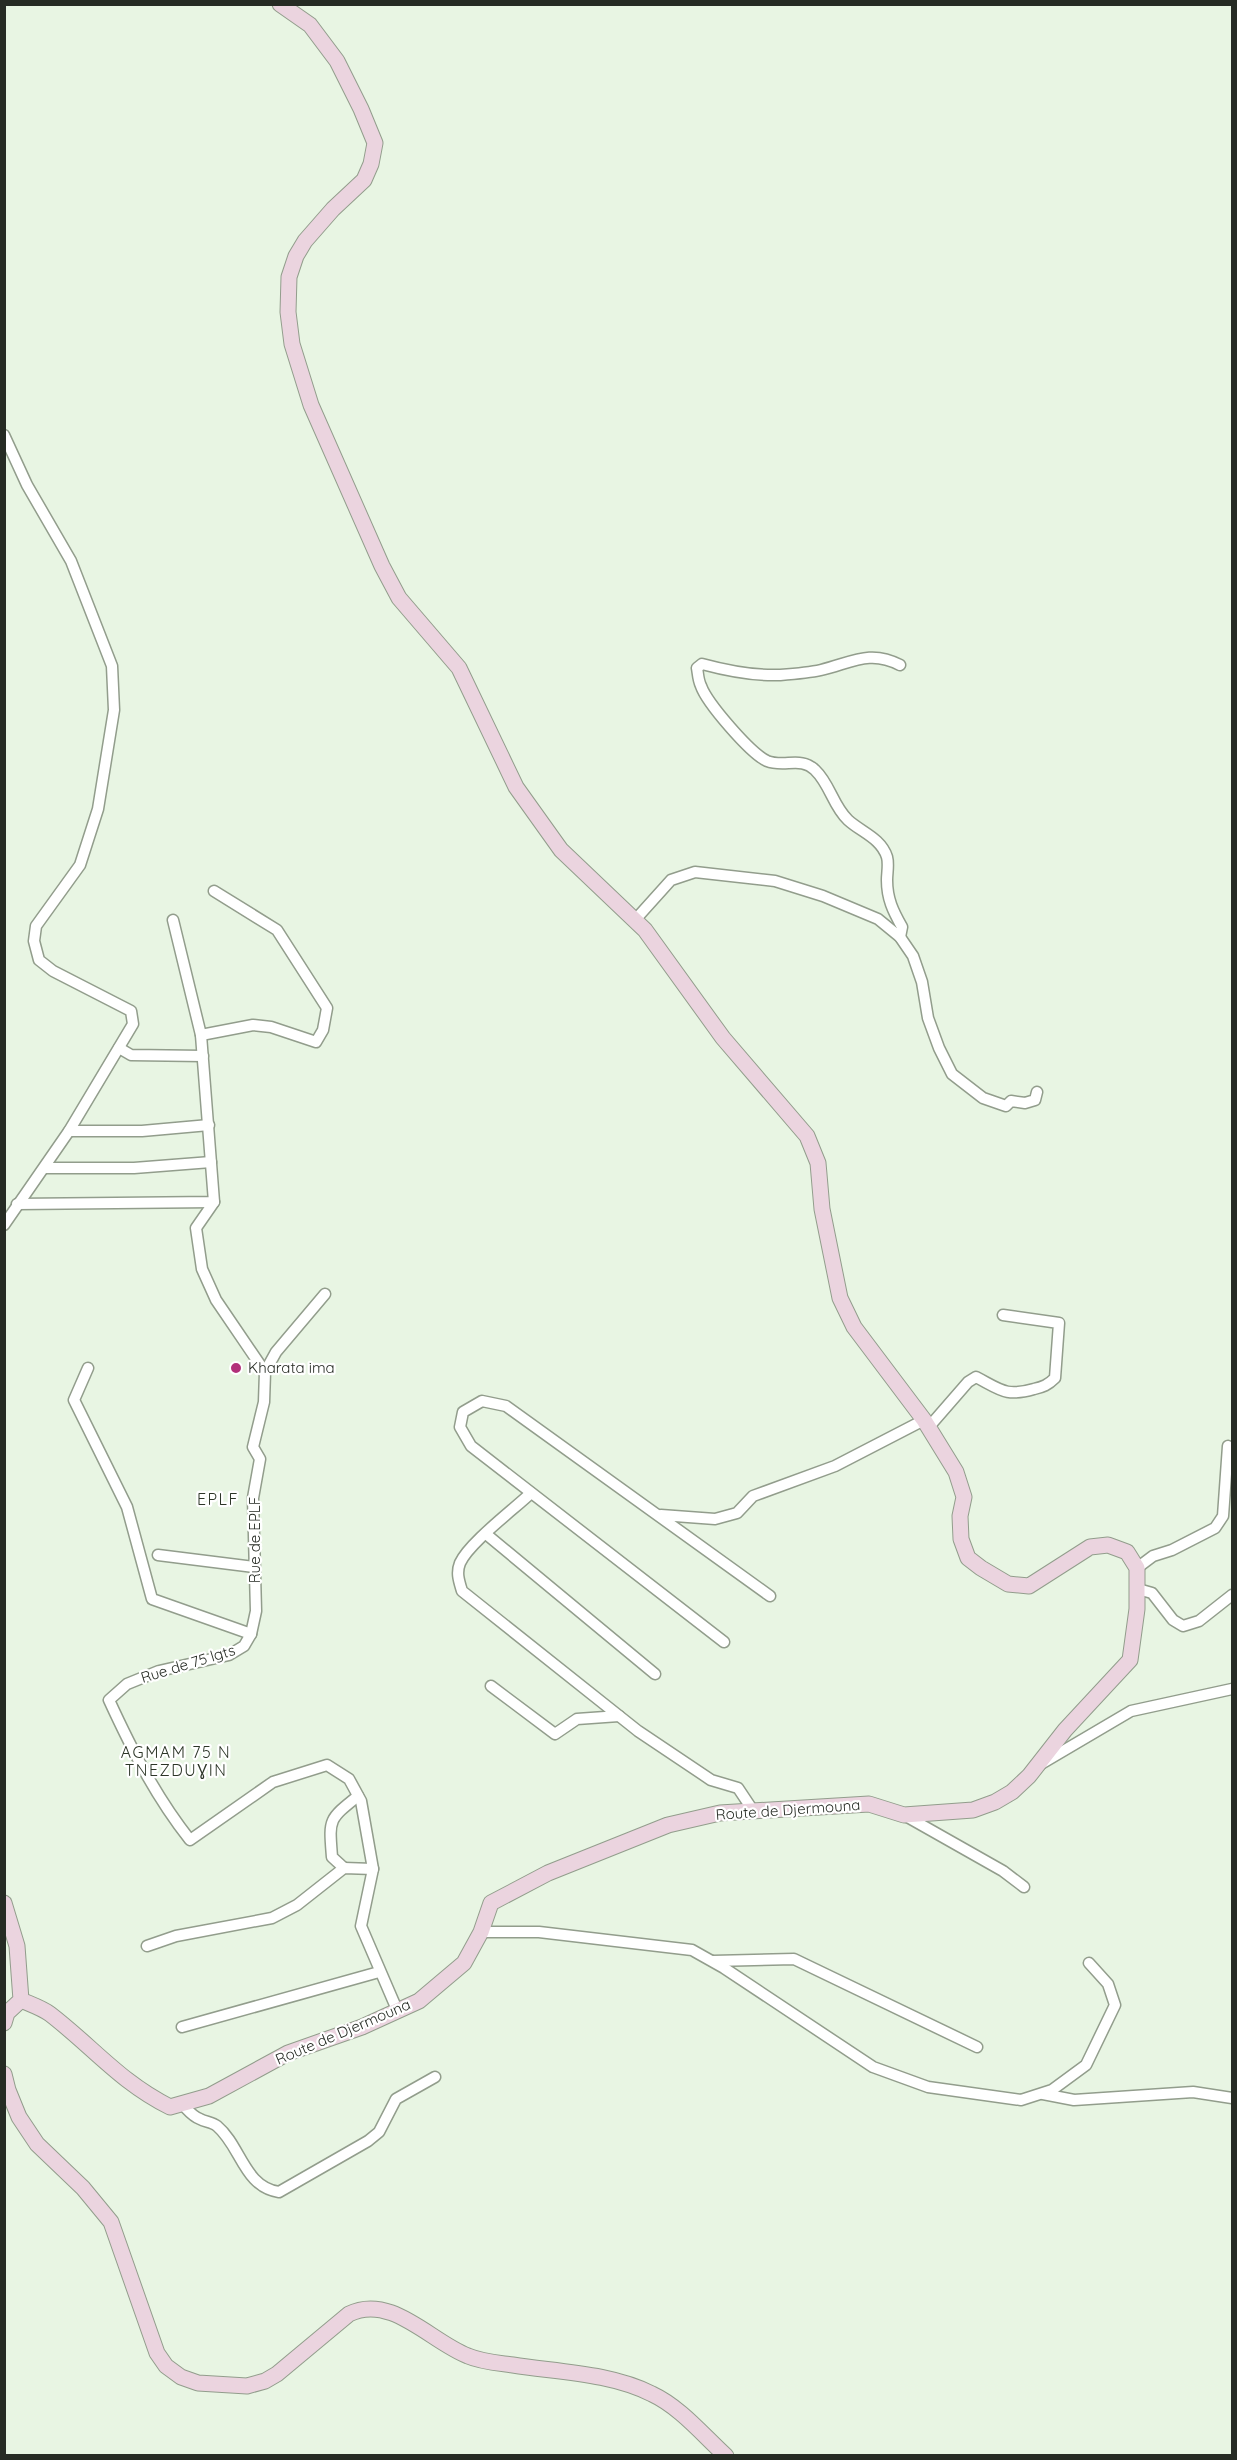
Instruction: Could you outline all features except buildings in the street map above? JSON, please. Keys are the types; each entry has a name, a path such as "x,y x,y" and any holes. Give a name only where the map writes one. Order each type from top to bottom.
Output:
{"street":[{"path":"280,4 310,25 337,61 375,143 371,164 364,180 333,209 305,242 296,256 289,277 288,312 292,344 310,405 382,566 399,598 459,669 516,787 561,850 645,930 723,1038 807,1136 818,1163 825,1227 840,1298 854,1327 926,1424 956,1472 964,1497 960,1516 961,1539 968,1558 1008,1584 1029,1586 1090,1547 1108,1545 1127,1552 1137,1568 1154,1556 1172,1550 1215,1528 1223,1516 1228,1446"},
{"path":"4,435 27,485 71,561 112,666 114,710 98,809 80,865 36,926 34,941 39,960 53,971 131,1011 133,1024 69,1131 4,1225"},
{"path":"900,664 892,660 870,656 820,671 780,675 748,675 702,664 697,668 701,687 729,726 752,749 767,761 782,764 799,762 813,768 828,785 846,819 879,843 887,858 887,888 891,908 902,927 900,937"},
{"path":"635,920 671,880 695,872 785,884 823,896 878,919 900,937 913,956 922,982 928,1018 952,1074 983,1098 1006,1106 1011,1101 1025,1103 1035,1100 1037,1092"},
{"path":"201,1035 253,1025 316,1042 323,1030 327,1008 277,930 214,891"},
{"path":"173,921 201,1035 203,1056 214,1202 196,1228 202,1269 216,1300 265,1372 276,1352 325,1294"},
{"path":"119,1048 131,1055 203,1056"},
{"path":"69,1131 142,1131 208,1125"},
{"path":"45,1168 134,1168 211,1162"},
{"path":"17,1204 214,1202"},
{"path":"659,1514 715,1520 737,1513 753,1496 835,1466 926,1424 968,1382 976,1377 1005,1393 1016,1394 1048,1386 1055,1378 1059,1323 1003,1315"},
{"name":"Rue de 75 lgts","path":"88,1368 74,1400 127,1507 152,1599 251,1634 244,1646 229,1655 159,1671 127,1684 109,1700 133,1753 168,1812 190,1840 273,1782 327,1765 348,1779 361,1801 373,1869 361,1926 398,2012"},
{"name":"Rue de EPLF","path":"251,1634 256,1611 253,1498 260,1458 253,1447 264,1402 265,1372"},
{"path":"724,1642 471,1446 460,1427 463,1412 482,1401 506,1406 770,1596"},
{"path":"531,1493 468,1550 460,1564 457,1576 462,1591 619,1716 711,1780 738,1788 754,1812"},
{"path":"486,1534 655,1674"},
{"path":"158,1555 254,1567"},
{"name":"Route de Djermouna","path":"21,2000 48,2013 114,2072 149,2097 170,2107 209,2096 288,2053 362,2027 419,2001 464,1964 482,1932 491,1903 548,1873 668,1825 720,1813 800,1807 869,1804 904,1815 973,1810 995,1802 1012,1792 1036,1768 1065,1730 1130,1660 1137,1596 1137,1568"},
{"path":"1137,1596 1138,1589 1152,1593 1173,1620 1183,1626 1199,1621 1233,1595"},
{"path":"491,1686 555,1734 577,1719 619,1716"},
{"path":"1036,1768 1131,1711 1233,1689"},
{"path":"344,1868 332,1857 329,1826 334,1815 358,1796"},
{"path":"904,1815 1003,1871 1024,1887"},
{"path":"147,1946 176,1936 272,1917 297,1905 344,1868 373,1869"},
{"path":"4,1904 17,1947 21,2000 7,2013 4,2024"},
{"path":"482,1932 539,1932 692,1950 713,1961 873,2067 928,2087 1021,2100 1052,2090 1086,2065 1115,2005 1108,1984 1089,1964"},
{"path":"713,1961 794,1959 977,2046"},
{"path":"182,2027 379,1972"},
{"path":"4,2074 19,2117 37,2144 83,2188 111,2222 157,2353 166,2366 181,2377 198,2383 230,2386 247,2386 265,2381 349,2314 360,2309 374,2308 404,2319 469,2356 638,2387 672,2407 726,2456"},
{"path":"182,2104 192,2115 216,2124 260,2186 279,2192 368,2141 379,2132 396,2099 435,2077"},
{"path":"1040,2094 1074,2100 1193,2092 1233,2098"}],"place":[{"name":"Kharata ima","path":"236,1368"}],"district":[{"name":"EPLF","path":"218,1499"},
{"name":"AGMAM 75 N TNEZDUƔIN","path":"176,1761"}]}
